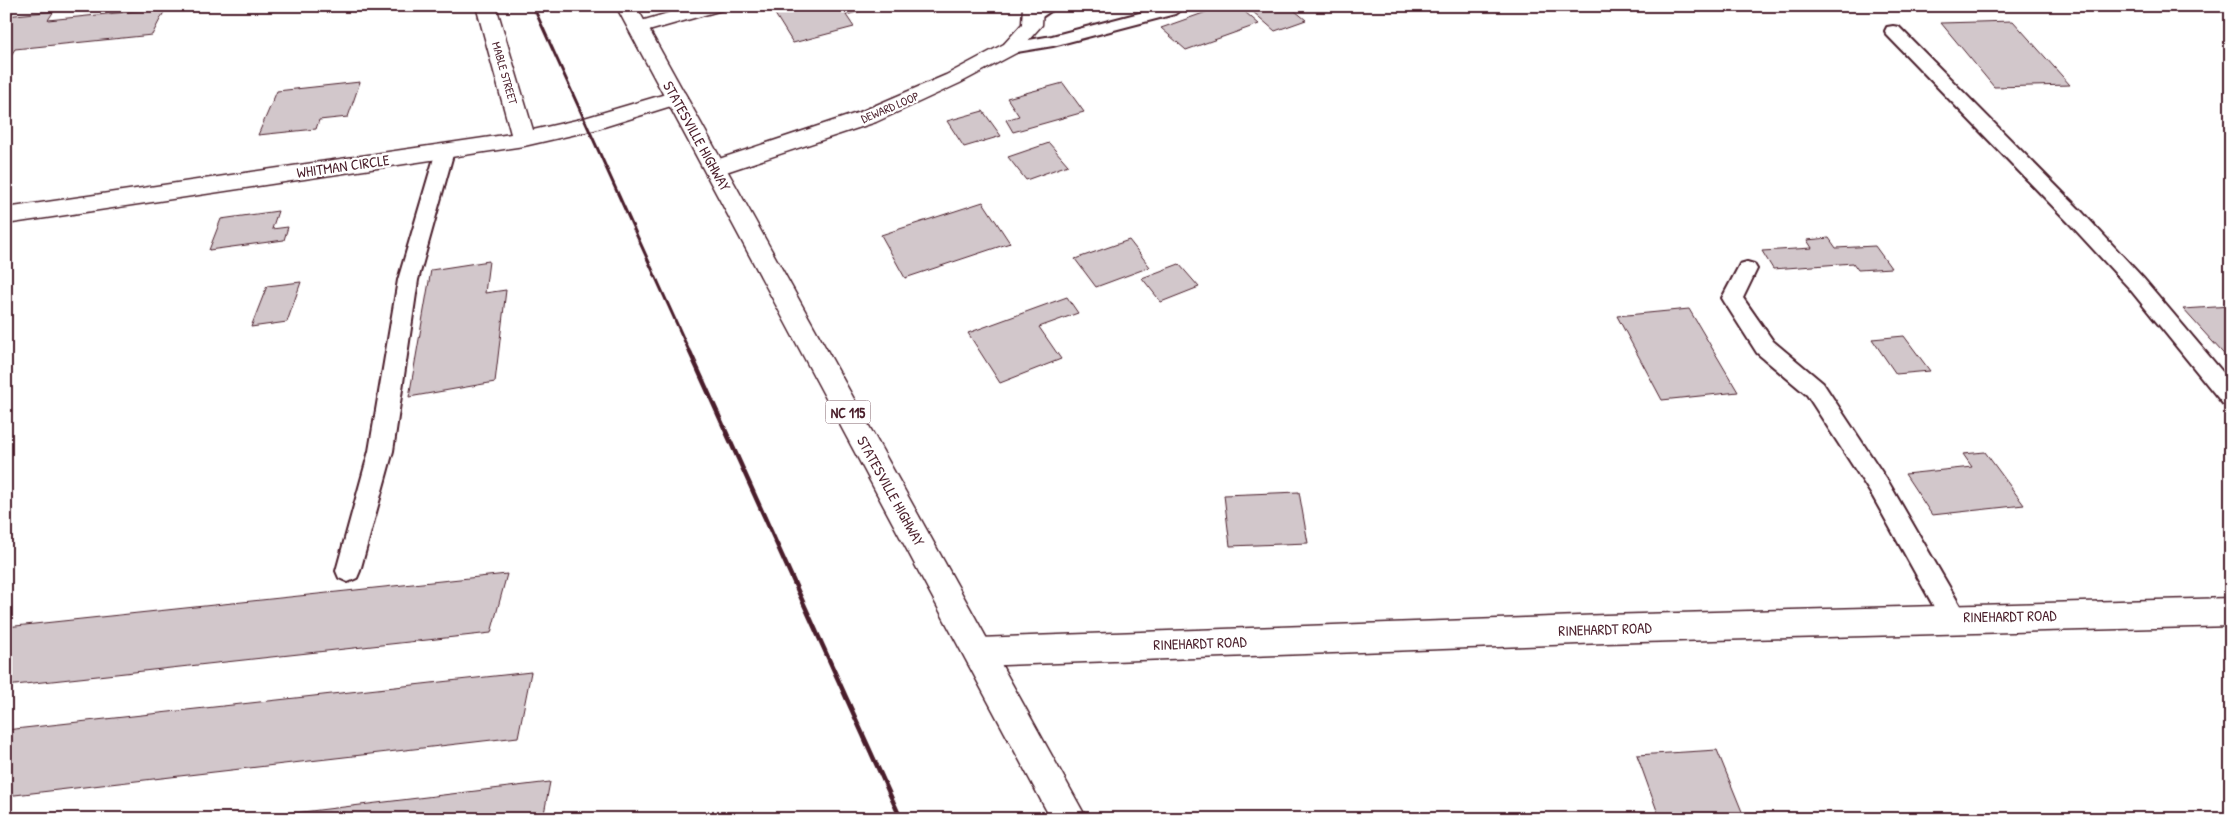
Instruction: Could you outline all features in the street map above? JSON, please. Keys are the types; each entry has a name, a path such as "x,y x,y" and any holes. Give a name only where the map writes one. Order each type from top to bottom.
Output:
{"street":[{"name":"MABLE STREET","path":"486,6 524,139"},
{"path":"632,17 715,6"},
{"name":"DEWARD LOOP","path":"715,168 868,117 953,79 1011,48 1032,25 1039,9"},
{"name":"STATESVILLE HIGHWAY","path":"632,17 1070,819"},
{"name":"WHITMAN CIRCLE","path":"6,216 524,139 586,125 676,97"},
{"name":"RINEHARDT ROAD","path":"979,652 1953,617 2231,612"}],"lane":[{"path":"1011,48 1053,41 1178,6"},
{"path":"1112,25 1118,16 1118,10"},
{"path":"1892,31 2056,197 2136,282 2231,398"},
{"path":"348,571 381,452 408,280 445,151"},
{"path":"1748,269 1732,298 1765,346 1815,389 1881,490 1953,617"}],"building":[{"path":"806,6 876,7 846,15 854,27 793,43 775,14"},
{"path":"1223,6 1238,6 1259,24 1186,50 1161,28"},
{"path":"1266,6 1289,6 1306,20 1275,31 1252,11"},
{"path":"166,8 152,35 15,49 6,63 6,16 54,11 48,20"},
{"path":"2013,21 2070,85 1994,87 1941,23"},
{"path":"360,82 348,117 319,120 316,129 258,135 277,91"},
{"path":"1063,83 1084,112 1013,132 1006,120 1019,116 1007,98"},
{"path":"983,111 1001,136 964,147 947,121"},
{"path":"1049,143 1068,165 1026,180 1008,157"},
{"path":"983,202 1010,243 905,278 881,235"},
{"path":"278,211 272,229 288,227 284,240 209,250 221,219"},
{"path":"1829,238 1836,248 1875,246 1891,268 1858,270 1853,263 1773,269 1762,251 1812,248 1807,240"},
{"path":"1129,240 1150,267 1096,287 1075,259"},
{"path":"489,261 485,293 506,290 495,382 409,397 431,270"},
{"path":"1179,264 1199,287 1161,302 1142,278"},
{"path":"301,282 287,322 251,327 267,286"},
{"path":"1067,297 1078,313 1039,327 1061,359 1000,383 968,333"},
{"path":"2231,306 2231,362 2183,309"},
{"path":"1689,309 1738,392 1662,400 1617,316"},
{"path":"1904,336 1930,371 1896,374 1872,339"},
{"path":"1985,452 2024,505 1932,515 1905,474 1972,467 1963,454"},
{"path":"1299,492 1308,543 1230,546 1224,495"},
{"path":"507,574 491,633 6,686 6,627"},
{"path":"531,672 518,737 6,796 6,730"},
{"path":"1717,750 1745,819 1660,819 1637,755"},
{"path":"550,782 543,819 245,819"}],"railway":[{"path":"533,6 690,353"},
{"path":"690,352 901,819"}]}
